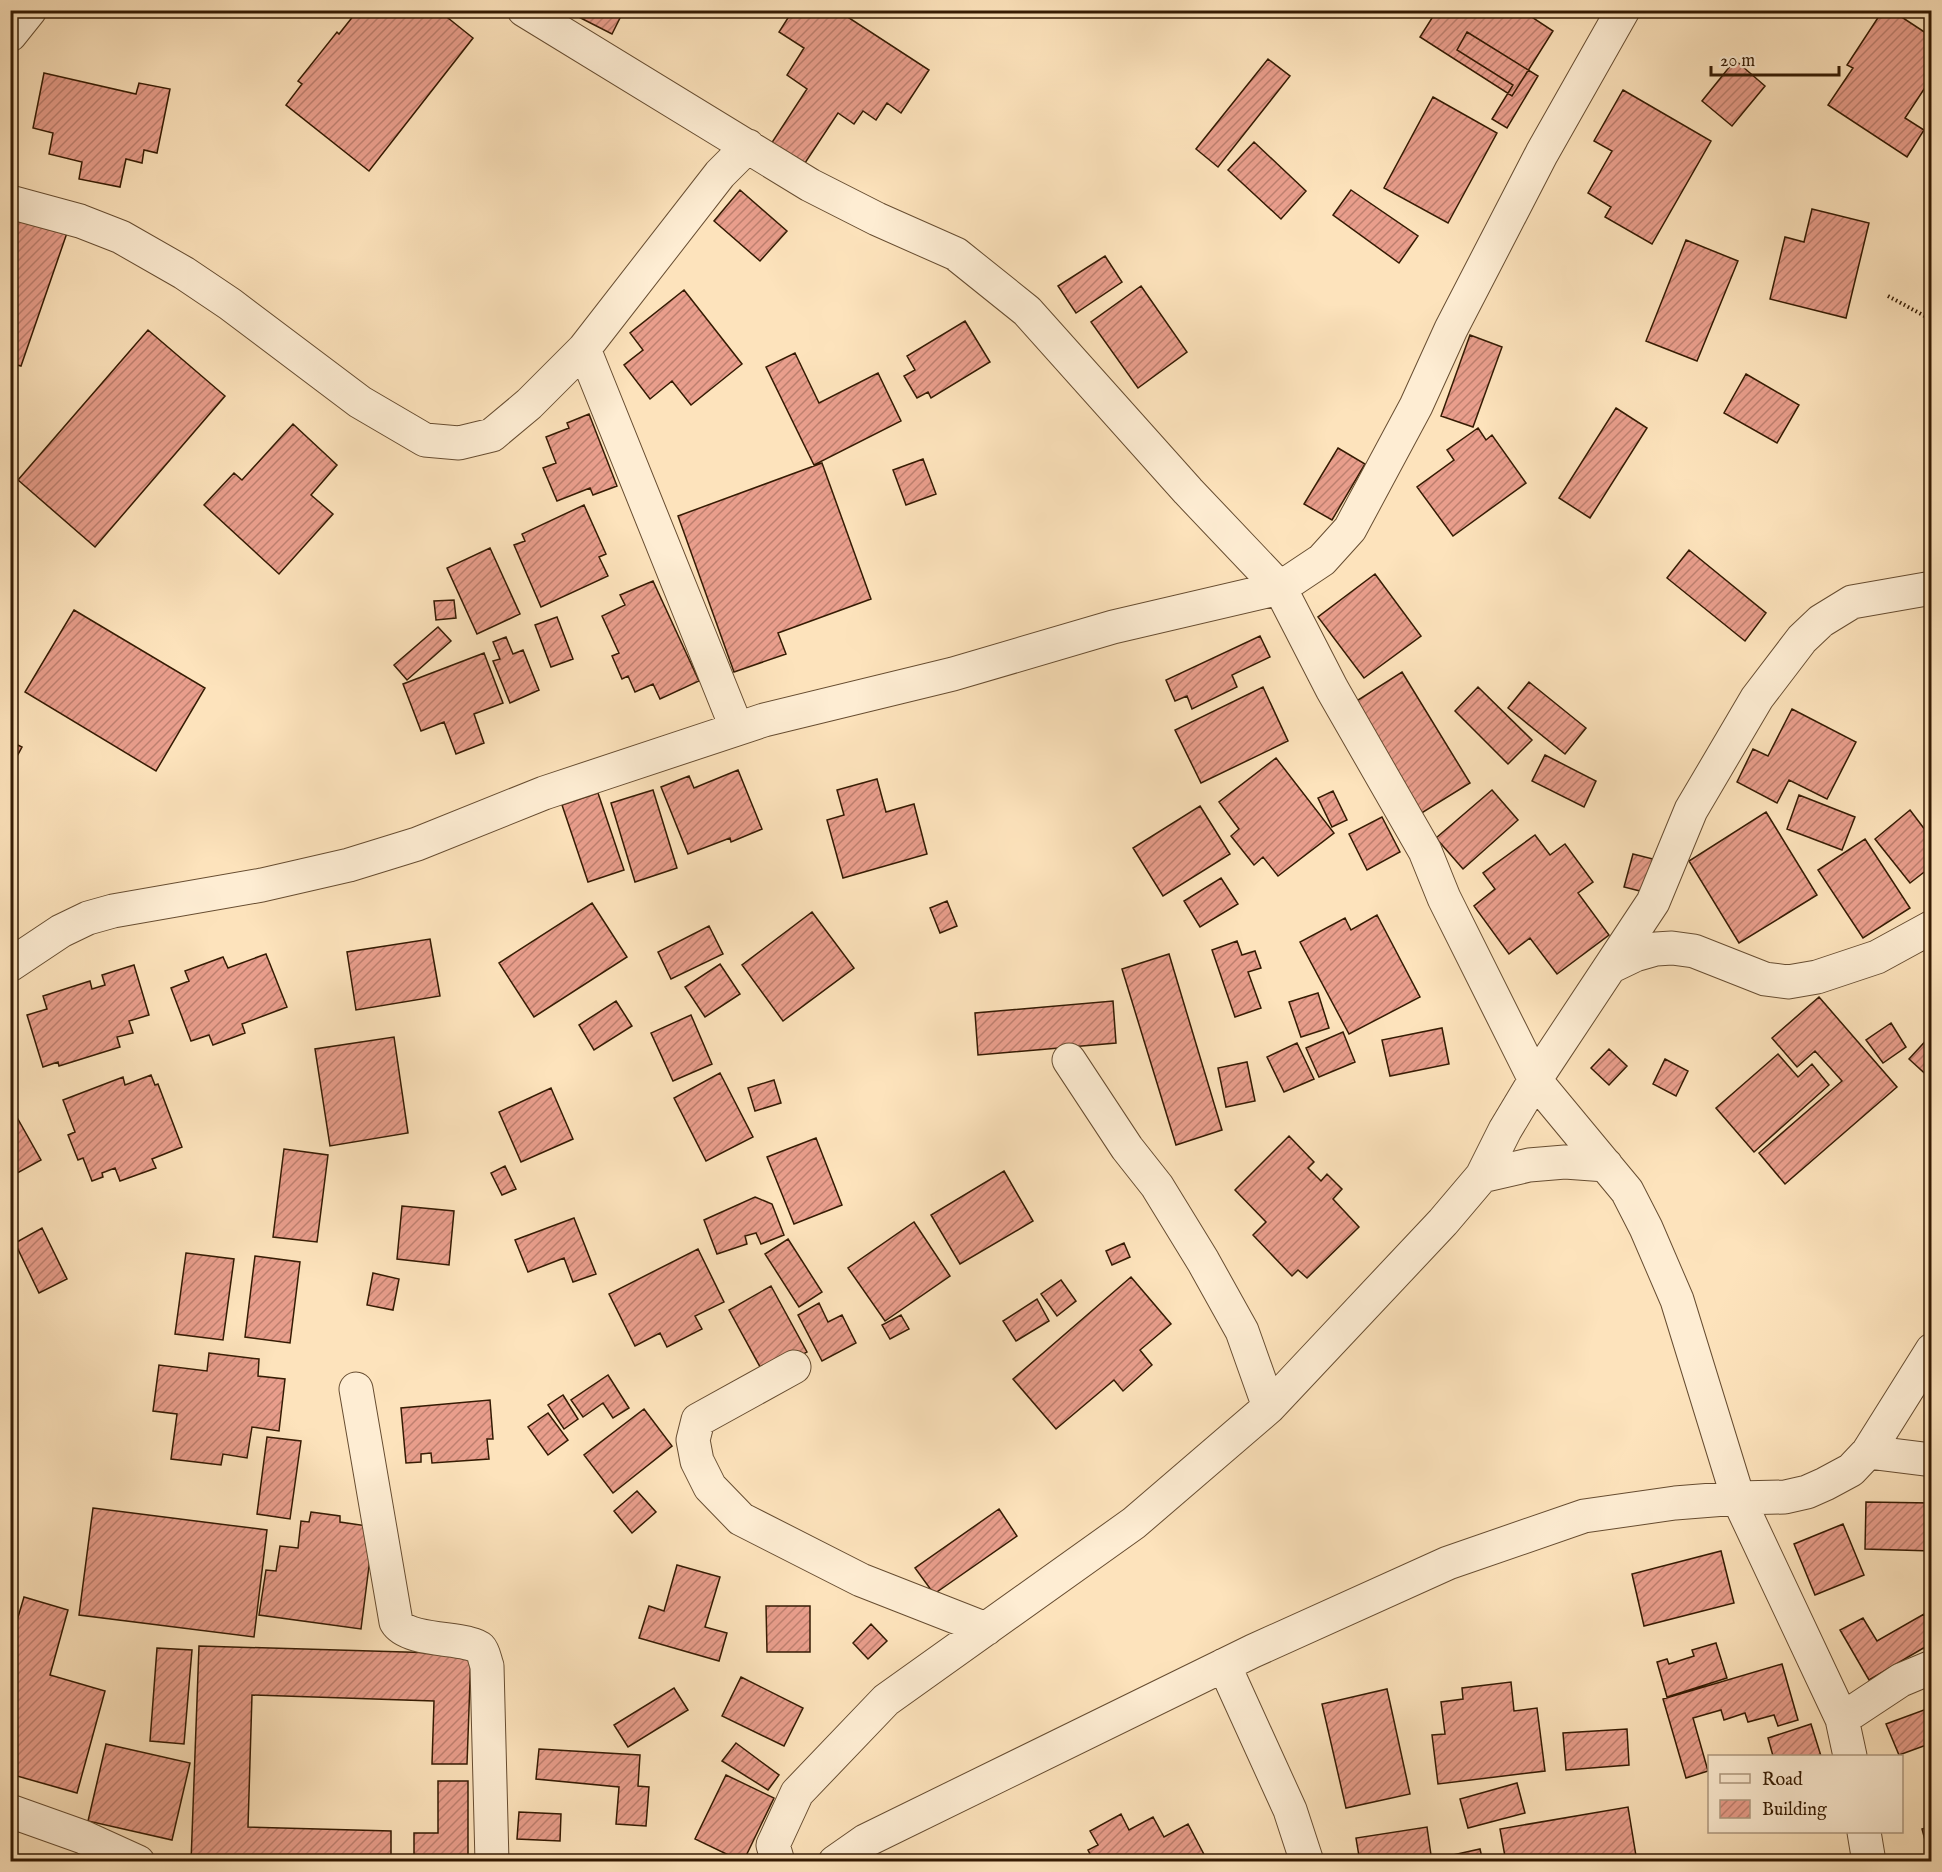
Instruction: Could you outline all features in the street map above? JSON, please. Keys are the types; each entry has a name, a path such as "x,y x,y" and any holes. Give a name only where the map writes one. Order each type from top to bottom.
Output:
{"street":[{"path":"10,35 30,10"},
{"path":"524,10 819,190 956,254 1027,311 1188,491 1280,588 1332,689 1425,851 1444,898 1535,1080 1627,1191 1641,1218 1677,1300 1738,1498 1842,1719 1850,1755"},
{"path":"10,964 61,931 88,918 113,911 262,885 349,866 417,844 544,793 764,720 953,674 1113,627 1280,588 1323,560 1350,529 1416,406 1451,329 1542,153 1623,10"},
{"path":"10,202 80,221 130,242 184,273 230,304 360,402 425,440 459,443 492,435 529,404 584,349 720,174 748,147"},
{"path":"584,349 737,729"},
{"path":"777,1862 773,1845 797,1793 886,1700 1134,1523 1269,1407 1443,1222 1482,1176 1505,1130 1535,1080 1653,902 1691,810 1757,698 1802,639 1821,621 1852,602 1932,588"},
{"path":"1612,966 1635,955 1656,949 1672,948 1694,951 1765,979 1788,982 1817,976 1877,957 1932,927"},
{"path":"1069,1060 1127,1148 1157,1186 1203,1261 1242,1331 1269,1407"},
{"path":"1482,1176 1529,1165 1565,1162 1606,1165"},
{"path":"835,1862 865,1841 1224,1665 1448,1563 1584,1516 1675,1503 1785,1497 1807,1492 1851,1470 1868,1452 1932,1350"},
{"path":"794,1367 698,1420 693,1440 697,1461 710,1487 741,1519 861,1580 986,1629"},
{"path":"356,1389 396,1622 399,1627 409,1633 458,1641 481,1648 487,1666 492,1862"},
{"path":"1868,1452 1932,1460"},
{"path":"1224,1665 1290,1810 1306,1862"},
{"path":"1842,1719 1900,1680 1932,1667"},
{"path":"10,1811 83,1837 138,1862"},
{"path":"1864,1833 1869,1862"}],"path":[{"path":"1888,296 1932,320"}],"building":[{"path":"358,10 438,10 473,38 369,171 286,105 302,84 298,81 337,32 339,34"},
{"path":"565,10 624,10 612,34"},
{"path":"793,10 837,10 929,70 901,113 887,103 876,120 863,111 854,124 838,113 803,166 771,144 807,89 787,75 804,48 779,32"},
{"path":"1437,10 1521,10 1553,31 1512,96 1420,37"},
{"path":"1883,10 1891,10 1932,37 1932,77 1905,118 1924,130 1907,157 1828,105 1853,68 1847,65"},
{"path":"1467,32 1538,76 1507,128 1492,119 1513,85 1457,50"},
{"path":"1268,59 1290,76 1218,167 1196,149"},
{"path":"1735,60 1765,86 1732,126 1702,101"},
{"path":"44,73 136,94 139,83 170,89 157,153 144,150 142,163 126,159 120,187 79,179 82,162 49,154 53,133 33,128"},
{"path":"1623,90 1711,141 1652,244 1605,217 1611,207 1588,193 1612,151 1594,141"},
{"path":"1433,97 1497,133 1448,223 1384,188"},
{"path":"1254,142 1306,191 1281,219 1228,170"},
{"path":"740,190 787,231 760,261 714,221"},
{"path":"1351,190 1418,236 1399,263 1333,215"},
{"path":"1812,209 1869,223 1846,318 1770,299 1785,237 1804,242"},
{"path":"10,210 68,230 21,366 10,363"},
{"path":"1686,240 1738,261 1697,361 1646,341"},
{"path":"1105,256 1122,282 1076,313 1058,286"},
{"path":"1141,286 1187,352 1138,388 1091,322"},
{"path":"684,290 742,364 691,405 672,381 650,399 624,365 643,350 630,333"},
{"path":"965,321 990,362 931,398 928,392 917,398 904,376 915,370 907,356"},
{"path":"148,330 225,396 95,547 18,480"},
{"path":"1470,335 1502,347 1473,427 1441,416"},
{"path":"795,353 819,403 878,373 901,421 814,465 766,367"},
{"path":"1746,374 1799,405 1777,443 1724,413"},
{"path":"1616,408 1647,428 1590,518 1559,498"},
{"path":"589,414 617,486 593,495 590,488 557,501 543,468 556,463 546,437 569,428 567,423"},
{"path":"293,424 337,465 311,495 333,514 279,574 204,505 234,473 242,480"},
{"path":"1478,428 1486,440 1492,435 1526,483 1453,536 1417,487 1454,460 1447,450"},
{"path":"1338,448 1365,464 1332,520 1304,504"},
{"path":"923,459 936,494 906,505 893,470"},
{"path":"822,463 871,599 778,633 786,654 734,672 678,516"},
{"path":"584,505 606,554 599,557 608,576 541,607 514,545 525,541 522,534"},
{"path":"490,548 520,614 477,634 447,568"},
{"path":"1689,550 1766,613 1745,641 1667,578"},
{"path":"1375,574 1421,636 1364,678 1318,617"},
{"path":"653,581 699,681 660,699 653,684 635,692 628,676 622,679 612,656 619,653 602,616 625,605 620,595"},
{"path":"454,600 456,618 436,620 434,601"},
{"path":"74,610 205,688 156,771 25,692"},
{"path":"557,617 573,659 551,667 535,625"},
{"path":"438,627 451,641 407,680 394,665"},
{"path":"1260,636 1270,657 1232,675 1237,687 1192,709 1187,696 1175,701 1166,680"},
{"path":"506,637 513,654 523,650 539,690 510,703 493,661 500,659 493,642"},
{"path":"484,653 503,703 474,714 484,743 456,754 444,722 421,731 403,684"},
{"path":"1402,672 1470,783 1412,819 1344,709"},
{"path":"1529,682 1586,728 1565,754 1508,708"},
{"path":"1263,687 1288,741 1201,783 1175,730"},
{"path":"1478,687 1532,740 1508,764 1455,711"},
{"path":"1792,709 1856,742 1827,799 1789,780 1777,803 1737,782 1753,749 1768,756"},
{"path":"10,741 22,747 10,769"},
{"path":"1545,755 1596,781 1584,807 1532,781"},
{"path":"1276,758 1334,833 1278,876 1263,857 1254,865 1231,836 1239,829 1219,802"},
{"path":"738,770 762,829 731,842 730,838 688,854 661,787 689,776 694,788"},
{"path":"877,779 886,812 914,804 927,854 843,878 827,820 844,815 837,790"},
{"path":"653,790 677,868 635,882 611,803"},
{"path":"1492,790 1518,820 1463,869 1436,838"},
{"path":"1333,791 1347,820 1332,827 1318,798"},
{"path":"598,793 624,870 588,882 562,805"},
{"path":"1799,795 1855,817 1842,850 1787,829"},
{"path":"1200,806 1230,854 1163,896 1133,848"},
{"path":"1910,810 1932,839 1932,866 1910,883 1875,839"},
{"path":"1766,812 1817,895 1739,943 1689,861"},
{"path":"1382,817 1400,852 1367,870 1349,834"},
{"path":"1535,835 1550,855 1565,844 1593,882 1578,893 1609,935 1557,974 1530,938 1509,954 1474,906 1495,889 1483,873"},
{"path":"1865,839 1910,908 1863,938 1818,870"},
{"path":"1633,854 1653,859 1644,892 1624,887"},
{"path":"1221,878 1238,904 1200,927 1184,901"},
{"path":"947,901 957,926 940,933 930,908"},
{"path":"592,903 627,957 534,1017 499,963"},
{"path":"812,912 854,968 783,1021 742,965"},
{"path":"1377,915 1420,997 1349,1034 1300,942 1345,918 1351,930"},
{"path":"709,926 723,954 671,979 658,952"},
{"path":"430,939 440,996 356,1010 347,952"},
{"path":"1237,941 1242,955 1255,951 1261,968 1248,972 1261,1008 1235,1017 1212,950"},
{"path":"266,954 287,1007 242,1024 245,1033 213,1045 209,1035 191,1041 171,988 189,981 185,971 223,957 228,968"},
{"path":"1169,954 1222,1130 1176,1145 1122,969"},
{"path":"720,964 740,994 705,1017 685,987"},
{"path":"134,965 149,1015 129,1021 133,1033 117,1037 120,1047 59,1066 58,1062 43,1067 27,1015 47,1009 43,996 90,981 92,989 105,985 102,975"},
{"path":"1318,993 1329,1028 1301,1037 1289,1002"},
{"path":"1819,997 1897,1087 1785,1184 1759,1153 1842,1081 1815,1051 1797,1067 1772,1038"},
{"path":"616,1001 632,1026 594,1050 579,1025"},
{"path":"1113,1001 1116,1043 978,1055 975,1013"},
{"path":"691,1015 712,1064 673,1081 651,1033"},
{"path":"1891,1023 1906,1047 1883,1063 1866,1040"},
{"path":"1442,1028 1449,1064 1390,1076 1382,1040"},
{"path":"1343,1032 1355,1062 1319,1077 1306,1048"},
{"path":"1932,1034 1932,1080 1909,1059"},
{"path":"394,1037 408,1133 330,1146 315,1049"},
{"path":"1297,1043 1314,1079 1284,1092 1267,1057"},
{"path":"1609,1049 1627,1066 1609,1085 1591,1068"},
{"path":"1778,1054 1798,1077 1812,1064 1829,1085 1754,1152 1716,1108"},
{"path":"1665,1059 1688,1071 1676,1096 1653,1084"},
{"path":"1247,1062 1255,1101 1226,1107 1218,1068"},
{"path":"720,1073 753,1137 706,1161 674,1098"},
{"path":"151,1075 155,1085 158,1084 182,1147 152,1159 156,1168 120,1181 115,1168 102,1173 103,1177 92,1181 83,1158 78,1160 68,1135 75,1132 63,1100 123,1077 125,1085"},
{"path":"774,1080 781,1103 755,1111 748,1088"},
{"path":"551,1088 573,1139 521,1162 499,1112"},
{"path":"10,1105 41,1160 10,1177"},
{"path":"1289,1136 1314,1162 1308,1168 1321,1181 1327,1174 1342,1189 1333,1199 1359,1227 1307,1278 1298,1270 1292,1276 1253,1235 1266,1222 1235,1190"},
{"path":"816,1138 842,1205 794,1224 767,1157"},
{"path":"284,1149 328,1155 317,1242 273,1237"},
{"path":"505,1166 516,1189 502,1195 491,1173"},
{"path":"1004,1171 1033,1221 960,1264 931,1215"},
{"path":"755,1197 772,1204 784,1235 761,1244 756,1233 745,1236 747,1244 717,1254 704,1220"},
{"path":"402,1206 454,1211 449,1265 397,1259"},
{"path":"574,1218 596,1274 573,1282 564,1258 528,1272 515,1240"},
{"path":"914,1222 950,1276 885,1321 848,1268"},
{"path":"42,1228 67,1279 39,1293 15,1243"},
{"path":"788,1239 822,1292 799,1307 765,1254"},
{"path":"1124,1243 1130,1257 1112,1265 1106,1251"},
{"path":"698,1249 724,1302 695,1316 702,1329 667,1347 660,1333 635,1346 609,1294"},
{"path":"186,1253 234,1259 223,1340 175,1334"},
{"path":"255,1256 300,1262 290,1343 245,1337"},
{"path":"373,1273 399,1279 393,1310 367,1305"},
{"path":"1131,1277 1171,1324 1140,1350 1152,1365 1123,1391 1114,1380 1056,1429 1013,1379"},
{"path":"1061,1280 1076,1301 1057,1316 1041,1294"},
{"path":"771,1286 807,1352 765,1376 729,1310"},
{"path":"1037,1299 1049,1321 1016,1341 1003,1321"},
{"path":"819,1303 828,1322 842,1315 856,1343 822,1361 798,1315"},
{"path":"901,1315 909,1329 890,1339 882,1325"},
{"path":"209,1353 259,1359 258,1376 285,1379 279,1431 252,1427 247,1458 223,1454 221,1465 171,1459 177,1414 153,1411 159,1365 207,1371"},
{"path":"608,1375 629,1408 613,1418 603,1403 583,1417 571,1400"},
{"path":"563,1395 578,1419 564,1429 548,1405"},
{"path":"490,1400 493,1439 487,1439 489,1459 432,1463 431,1453 421,1454 421,1462 406,1463 401,1408"},
{"path":"644,1409 672,1446 613,1493 584,1455"},
{"path":"548,1413 568,1440 548,1455 528,1427"},
{"path":"267,1437 301,1441 290,1519 257,1514"},
{"path":"637,1491 656,1512 632,1533 614,1511"},
{"path":"1866,1502 1932,1503 1932,1551 1865,1549"},
{"path":"93,1508 267,1530 254,1637 79,1615"},
{"path":"999,1509 1017,1536 934,1594 915,1568"},
{"path":"311,1512 340,1516 340,1522 374,1527 361,1629 259,1615 266,1570 276,1571 280,1546 298,1548 301,1521 309,1522"},
{"path":"1843,1524 1864,1575 1815,1595 1794,1544"},
{"path":"1721,1551 1734,1603 1644,1626 1632,1574"},
{"path":"677,1565 720,1577 705,1627 727,1633 719,1661 639,1638 649,1606 664,1611"},
{"path":"24,1597 68,1610 50,1675 105,1691 77,1793 10,1774 10,1644"},
{"path":"766,1606 810,1606 810,1652 767,1652"},
{"path":"1924,1614 1932,1627 1932,1643 1869,1680 1840,1630 1863,1618 1877,1641"},
{"path":"871,1624 887,1641 868,1659 853,1643"},
{"path":"1716,1643 1727,1678 1667,1697 1657,1662 1667,1659 1669,1664 1694,1656 1692,1650"},
{"path":"199,1646 471,1654 467,1764 432,1764 434,1701 252,1695 248,1827 391,1831 391,1862 191,1862"},
{"path":"157,1648 192,1650 184,1744 150,1741"},
{"path":"1782,1664 1798,1720 1778,1726 1774,1715 1748,1722 1745,1713 1724,1720 1721,1710 1693,1718 1708,1771 1686,1778 1663,1699"},
{"path":"741,1677 803,1708 784,1746 722,1716"},
{"path":"1511,1682 1514,1711 1537,1708 1545,1771 1438,1784 1432,1735 1445,1734 1441,1702 1463,1699 1462,1688"},
{"path":"674,1688 688,1710 628,1747 614,1725"},
{"path":"1387,1689 1410,1794 1346,1808 1322,1704"},
{"path":"1932,1707 1932,1743 1899,1755 1886,1724"},
{"path":"1811,1724 1821,1755 1773,1755 1768,1738"},
{"path":"1627,1729 1629,1765 1566,1770 1563,1733"},
{"path":"736,1743 779,1775 768,1790 722,1761"},
{"path":"106,1744 190,1763 172,1840 88,1821"},
{"path":"539,1749 640,1755 638,1786 649,1787 646,1826 616,1824 619,1787 536,1779"},
{"path":"726,1775 774,1798 743,1862 695,1839"},
{"path":"438,1781 468,1781 468,1862 414,1862 414,1833 438,1833"},
{"path":"1517,1783 1525,1813 1468,1828 1460,1799"},
{"path":"1628,1807 1637,1862 1506,1862 1500,1829"},
{"path":"519,1812 561,1814 560,1841 517,1839"},
{"path":"1121,1814 1129,1830 1153,1817 1164,1837 1188,1824 1208,1862 1094,1862 1088,1850 1098,1845 1090,1831"},
{"path":"1932,1826 1932,1862 1931,1862 1922,1829"},
{"path":"1427,1827 1432,1862 1360,1862 1356,1838"},
{"path":"1480,1849 1483,1862 1449,1862 1448,1856"}]}
